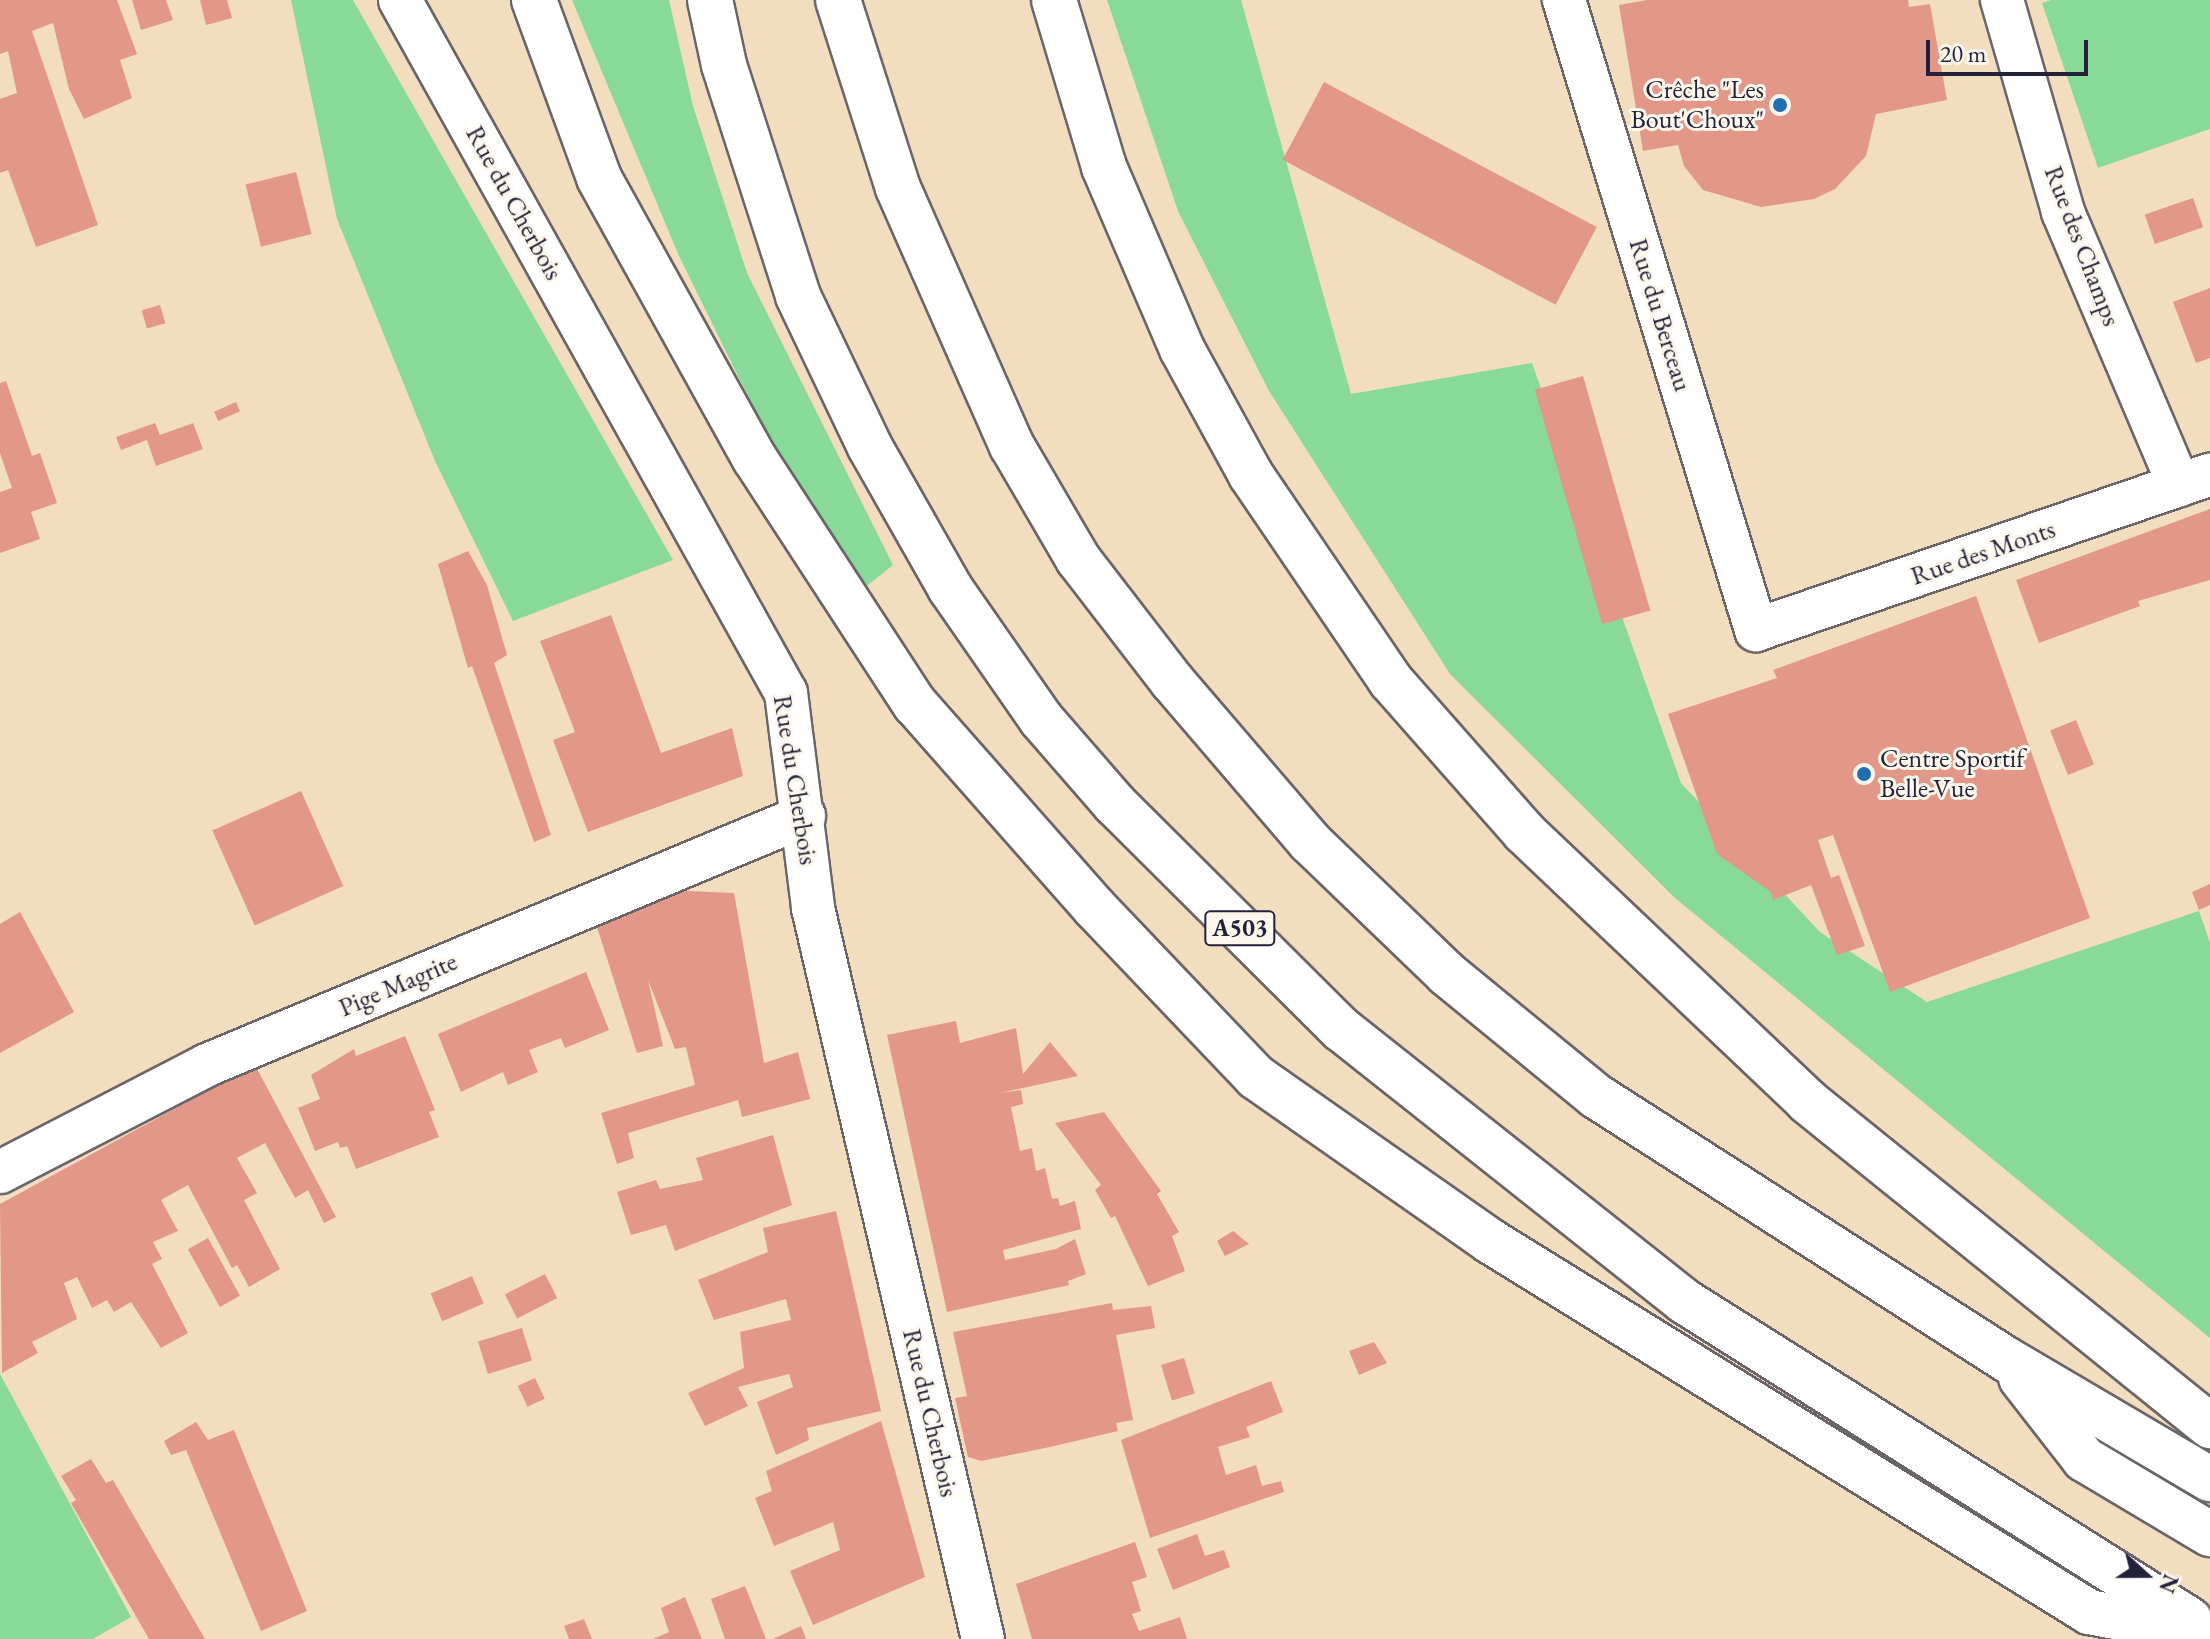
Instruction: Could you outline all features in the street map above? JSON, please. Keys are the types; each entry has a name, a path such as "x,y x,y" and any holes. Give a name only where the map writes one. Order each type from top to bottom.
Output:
{"highway":[{"path":"534,0 599,178 755,459 915,704 1095,908 1256,1077 1490,1241 2089,1612 2210,1633"},
{"name":"A503","path":"710,0 724,65 798,296 870,447 950,588 1041,719 1115,804 1341,1029 1684,1301 2210,1633"},
{"path":"838,0 898,188 947,308 1012,446 1078,559 1172,681 1300,831 1447,974 1596,1096 2006,1359 2210,1479"},
{"path":"1054,0 1104,167 1182,349 1251,475 1391,681 1524,832 1807,1101 2210,1426"},
{"path":"2006,1359 2084,1459 2210,1534"}],"street":[{"name":"Rue du Cherbois","path":"400,0 786,693 804,816 813,908 981,1638"},
{"name":"Rue du Berceau","path":"1564,0 1756,630"},
{"name":"Rue des Champs","path":"2002,0 2063,212 2195,480"},
{"name":"Rue des Monts","path":"1756,630 2195,480"},
{"name":"Pige Magrite","path":"0,1172 207,1065 804,816"}],"green space":[{"path":"291,0 353,0 673,560 513,621 435,461 337,219"},
{"path":"572,0 669,0 693,106 747,273 893,565 857,594 775,451 679,256"},
{"path":"1107,0 1241,0 1351,394 1532,363 1681,783 1820,932 1927,1002 2199,911 2210,943 2210,1338 1675,898 1450,674 1269,391 1178,211"},
{"path":"2051,0 2210,0 2210,129 2098,168 2042,3"},
{"path":"0,1374 131,1617 93,1639 0,1639"}],"building":[{"path":"0,0 117,0 137,54 120,60 132,98 84,119 69,89 53,23 32,31 98,225 36,247 8,170 0,173 0,99 17,93 8,51 0,54"},
{"path":"132,0 166,0 173,20 141,30"},
{"path":"200,0 227,0 232,18 206,25"},
{"name":"Crêche \"Les Bout'Choux\"","path":"1647,0 1908,0 1909,7 1930,4 1947,100 1876,114 1866,156 1835,189 1814,199 1761,207 1703,190 1684,166 1678,145 1643,151 1619,5"},
{"path":"1324,82 1597,227 1556,305 1283,160"},
{"path":"296,172 311,234 261,247 246,185"},
{"path":"2193,198 2203,227 2155,244 2145,215"},
{"path":"2210,288 2210,358 2196,363 2173,302"},
{"path":"160,305 165,323 147,329 142,310"},
{"path":"1583,376 1650,611 1602,624 1535,390"},
{"path":"6,381 32,456 40,453 57,503 31,512 40,539 0,553 0,492 12,488 0,453 0,383"},
{"path":"236,402 240,411 218,421 214,412"},
{"path":"155,423 160,435 193,423 203,449 156,466 147,440 121,450 116,437"},
{"path":"2210,509 2210,580 2138,601 2140,606 2039,643 2016,580"},
{"path":"468,551 487,585 507,655 494,663 551,835 534,842 472,666 468,668 438,564"},
{"name":"Centre Sportif Belle-Vue","path":"1976,596 2090,918 1890,992 1833,835 1818,840 1831,878 1839,875 1865,946 1837,955 1811,885 1773,900 1771,892 1717,854 1668,714 1777,678 1773,670"},
{"path":"611,615 661,753 732,728 743,776 588,832 553,740 575,732 540,641"},
{"path":"2076,720 2094,765 2068,775 2050,730"},
{"path":"301,791 343,886 255,925 212,830"},
{"path":"2210,884 2210,905 2199,910 2192,892"},
{"path":"665,890 734,893 764,1063 798,1052 810,1099 742,1117 738,1100 628,1133 634,1158 617,1164 601,1113 695,1085 686,1047 675,1049 648,980 663,1046 637,1053 597,927"},
{"path":"20,912 74,1012 0,1053 0,924"},
{"path":"586,972 609,1030 565,1048 561,1038 529,1050 538,1072 508,1085 503,1072 461,1092 438,1034"},
{"path":"956,1021 960,1043 1016,1028 1023,1074 1050,1042 1078,1076 1000,1093 1021,1090 1023,1104 1011,1107 1020,1151 1032,1148 1036,1171 1045,1168 1052,1199 1058,1198 1060,1206 1075,1201 1081,1229 1003,1250 1005,1260 1056,1249 1075,1239 1086,1274 1068,1281 1069,1285 947,1312 887,1035"},
{"path":"405,1036 435,1110 429,1112 439,1137 356,1169 347,1146 340,1148 338,1142 315,1151 298,1108 320,1099 311,1075 354,1049 356,1056"},
{"path":"255,1065 336,1217 324,1223 308,1190 295,1198 265,1143 237,1158 257,1193 244,1200 280,1269 249,1287 237,1265 232,1268 188,1185 161,1200 178,1231 153,1242 162,1259 152,1264 188,1333 161,1348 131,1302 114,1312 107,1300 92,1308 77,1277 64,1283 77,1319 32,1342 38,1353 2,1373 0,1204"},
{"path":"1104,1112 1161,1191 1157,1194 1179,1232 1172,1236 1185,1271 1148,1286 1115,1216 1111,1218 1095,1190 1101,1185 1055,1123"},
{"path":"773,1135 792,1205 675,1251 666,1225 631,1235 617,1192 656,1180 660,1189 703,1180 696,1158"},
{"path":"836,1211 881,1411 807,1428 809,1440 776,1455 757,1402 793,1387 789,1374 738,1387 748,1406 705,1426 688,1393 744,1368 740,1332 791,1320 786,1299 714,1320 698,1280 768,1252 763,1228"},
{"path":"1233,1231 1249,1244 1225,1256 1217,1241"},
{"path":"208,1238 240,1296 220,1307 188,1249"},
{"path":"545,1274 557,1298 517,1318 505,1294"},
{"path":"472,1276 484,1304 442,1321 431,1294"},
{"path":"1112,1303 1113,1310 1151,1306 1155,1328 1116,1335 1133,1420 1116,1423 1118,1431 1050,1447 981,1461 968,1457 955,1398 967,1396 953,1332"},
{"path":"522,1328 532,1361 488,1374 478,1341"},
{"path":"1374,1342 1387,1363 1359,1375 1349,1351"},
{"path":"1184,1358 1195,1393 1172,1400 1161,1365"},
{"path":"535,1378 545,1399 528,1407 518,1386"},
{"path":"1271,1381 1283,1412 1246,1427 1250,1437 1218,1447 1226,1475 1256,1465 1262,1486 1281,1481 1284,1492 1150,1538 1121,1440"},
{"path":"881,1421 925,1577 813,1625 790,1571 840,1550 833,1522 774,1546 755,1498 772,1491 766,1471"},
{"path":"196,1422 208,1440 234,1430 307,1611 261,1631 186,1450 171,1455 164,1441"},
{"path":"91,1459 106,1483 113,1480 205,1639 149,1639 71,1503 76,1500 61,1476"},
{"path":"1197,1534 1205,1556 1224,1550 1230,1567 1173,1590 1157,1549"},
{"path":"1135,1542 1147,1577 1132,1582 1141,1611 1132,1614 1139,1631 1180,1617 1187,1639 1032,1639 1016,1584"},
{"path":"745,1586 766,1639 725,1639 711,1599"},
{"path":"685,1597 702,1639 653,1639 669,1632 661,1608"},
{"path":"584,1619 592,1639 569,1639 564,1626"},
{"path":"801,1626 806,1639 773,1639"}],"place":[{"name":"Crêche \"Les Bout'Choux\"","path":"1780,105"},
{"name":"Centre Sportif Belle-Vue","path":"1864,774"}]}
